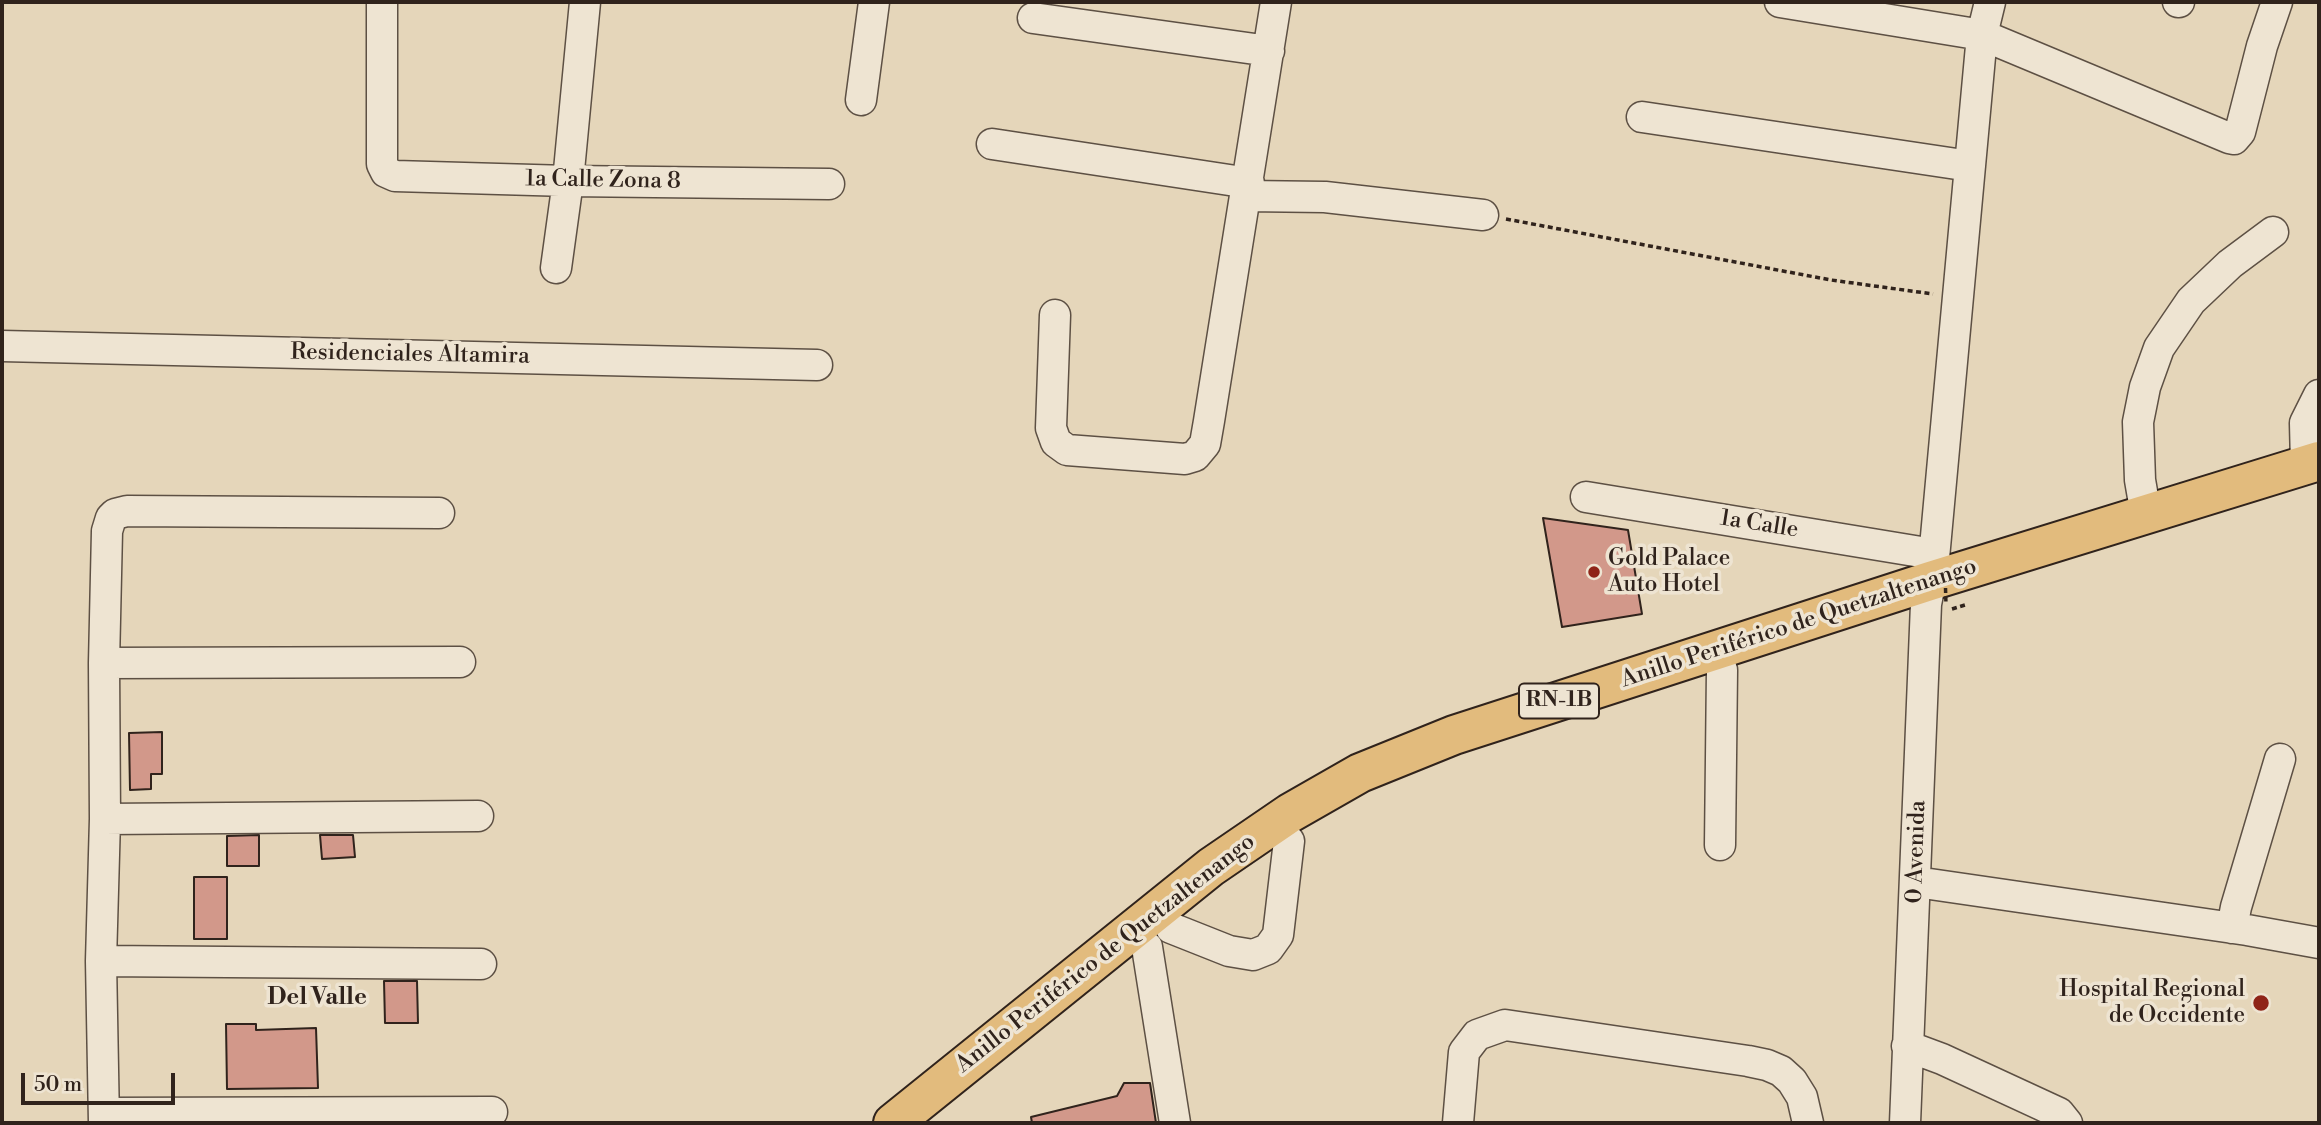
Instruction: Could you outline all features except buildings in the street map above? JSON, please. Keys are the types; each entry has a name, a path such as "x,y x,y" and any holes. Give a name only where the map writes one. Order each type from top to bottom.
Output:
{"highway":[{"name":"Anillo Periférico de Quetzaltenango","path":"893,1123 1211,867 1290,813 1360,773 1454,735 2146,515 2315,470"},
{"name":"Anillo Periférico de Quetzaltenango","path":"930,1123 1220,888 1289,841 1353,803 1422,770 1722,670 1936,583 2315,470"}],"street":[{"name":"1a Calle Zona 8","path":"382,2 382,164 386,172 395,176 830,184"},
{"path":"556,268 568,181 585,2"},
{"path":"861,100 874,2"},
{"path":"1055,315 1051,428 1056,442 1067,450 1185,459 1195,456 1205,444 1248,190 1276,2"},
{"path":"1780,2 1982,35 2234,139 2240,132 2262,46 2277,2"},
{"name":"0 Avenida","path":"1905,1123 1916,882 1936,583 1982,35 1990,2"},
{"path":"1033,18 1269,51"},
{"path":"1642,117 1970,166"},
{"path":"992,144 1248,190 1483,215"},
{"path":"2146,515 2140,480 2138,422 2145,387 2159,348 2191,302 2230,264 2273,232"},
{"name":"Residenciales Altamira","path":"2,346 817,365"},
{"path":"2315,470 2305,423 2319,394"},
{"name":"1a Calle","path":"1586,497 1936,583"},
{"path":"439,513 127,511 115,514 109,523 104,663 101,961 104,1118 492,1112"},
{"path":"104,663 460,662"},
{"path":"1720,845 1722,670"},
{"path":"2232,928 2280,760"},
{"path":"104,819 478,816"},
{"path":"1175,1123 1159,937 1253,955 1268,948 1279,935 1289,841"},
{"path":"1916,882 2319,943"},
{"path":"101,961 481,964"},
{"path":"1458,1123 1464,1052 1478,1035 1505,1025 1766,1065 1782,1071 1792,1081 1802,1097 1808,1123"},
{"path":"1907,1046 1942,1059 2059,1113 2067,1123"}],"path":[{"path":"1483,215 1831,280 1958,297"}],"place":[{"name":"Gold Palace Auto Hotel","path":"1594,572"},
{"name":"Hospital Regional de Occidente","path":"2261,1003"}],"district":[{"name":"Del Valle","path":"317,998"}]}
